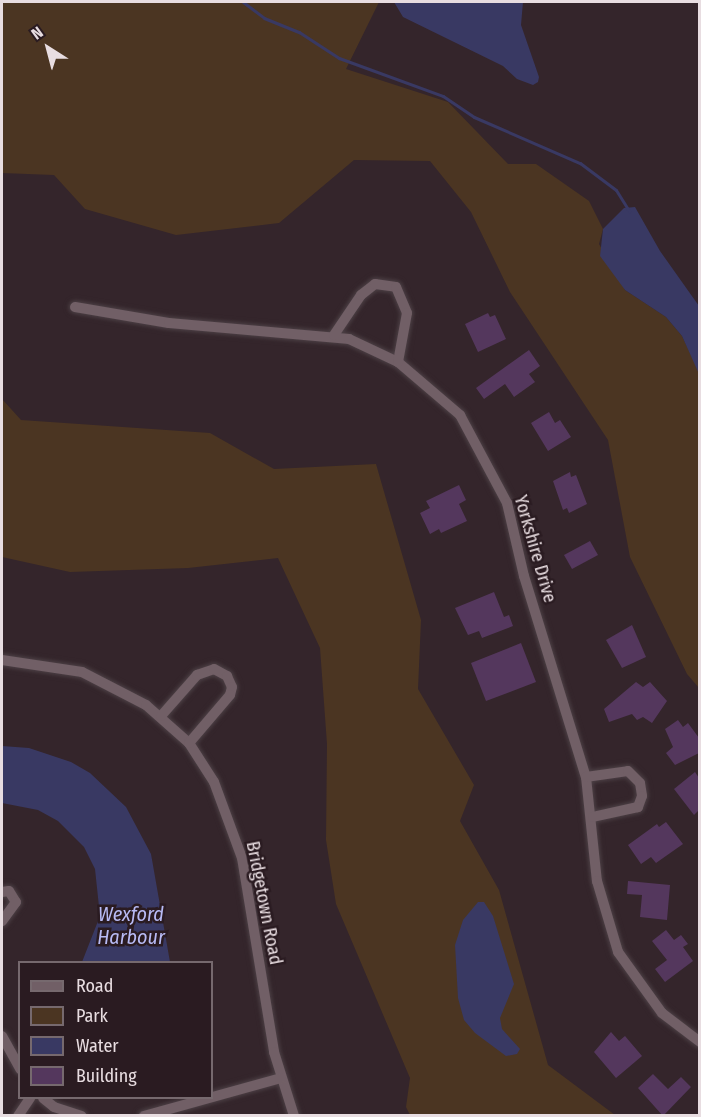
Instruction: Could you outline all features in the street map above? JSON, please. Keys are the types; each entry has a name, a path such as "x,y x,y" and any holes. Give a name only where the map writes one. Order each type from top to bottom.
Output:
{"street":[{"path":"334,335 361,295 375,284 396,287 406,313 398,362"},
{"name":"Yorkshire Drive","path":"75,307 169,323 334,335 398,362 460,415 507,503 524,576 586,777 593,817 597,881 618,952 662,1013 699,1041"},
{"name":"Bridgetown Road","path":"2,660 82,672 161,716 189,743 214,782 242,858 281,1078 294,1116"},
{"path":"161,716 181,691 206,671 221,672 232,687 224,706 189,743"},
{"path":"586,777 628,771 640,783 642,796 638,807 593,817"},
{"path":"2,892 9,891 16,902 2,921"},
{"path":"2,1036 18,1065"},
{"path":"213,1098 281,1078"},
{"path":"18,1116 29,1099"},
{"path":"148,1115 208,1099"},
{"path":"51,1111 82,1116"}],"green space":[{"path":"2,2 379,2 346,69 448,102 508,164 536,164 589,201 603,229 599,244 625,290 666,317 682,336 700,374 699,688 687,674 630,557 608,440 510,292 471,212 430,161 354,160 279,223 176,235 85,209 54,175 2,173"},
{"path":"2,399 21,420 210,433 274,469 376,464 421,620 418,689 474,785 460,821 499,890 548,1065 615,1115 410,1115 406,1107 410,1078 336,904 326,840 327,744 320,648 278,558 188,568 70,572 2,557"}],"water":[{"path":"394,2 523,2 521,25 539,77 538,82 533,85 517,79 503,66 403,17"},
{"path":"635,207 660,251 699,306 699,374 682,336 666,317 625,290 600,256 603,229 624,208"},
{"name":"Wexford Harbour","path":"2,746 29,748 71,762 90,773 126,807 151,854 170,961 82,961 100,916 95,869 84,847 58,821 38,810 2,803"},
{"path":"478,902 484,902 493,916 514,984 500,1018 502,1029 520,1049 517,1054 506,1056 475,1033 464,1020 458,998 455,945 463,920"}],"building":[{"path":"488,313 490,317 495,315 506,339 478,352 465,324"},
{"path":"529,350 540,366 529,374 535,382 514,397 505,384 484,399 476,388"},
{"path":"549,412 555,423 560,420 571,437 548,451 531,423"},
{"path":"570,472 571,477 576,475 587,504 569,513 567,508 563,510 553,481"},
{"path":"459,485 466,500 459,504 467,521 441,533 439,529 430,534 420,513 430,508 426,501"},
{"path":"590,541 598,555 572,569 564,555"},
{"path":"494,592 504,617 509,615 513,626 482,638 479,631 468,635 455,608"},
{"path":"632,625 646,657 622,668 606,640"},
{"path":"521,643 536,682 486,701 471,663"},
{"path":"636,682 643,687 650,682 667,701 652,723 643,717 637,720 632,714 609,722 604,709"},
{"path":"678,720 683,727 688,723 699,738 699,753 675,765 666,753 673,747 665,729"},
{"path":"695,772 699,778 699,810 694,815 674,789"},
{"path":"666,822 683,844 656,863 651,857 641,864 628,845 657,824 659,827"},
{"path":"628,881 670,885 667,920 640,917 642,895 627,894"},
{"path":"666,930 674,940 681,935 688,944 683,947 693,961 665,982 655,969 667,960 652,941"},
{"path":"611,1032 619,1041 625,1036 642,1056 616,1078 594,1052"},
{"path":"653,1074 668,1089 681,1077 691,1087 663,1116 638,1088"}],"waterway":[{"path":"243,2 264,18 299,32 339,58 443,96 474,117 580,163 616,190 629,211"}]}
